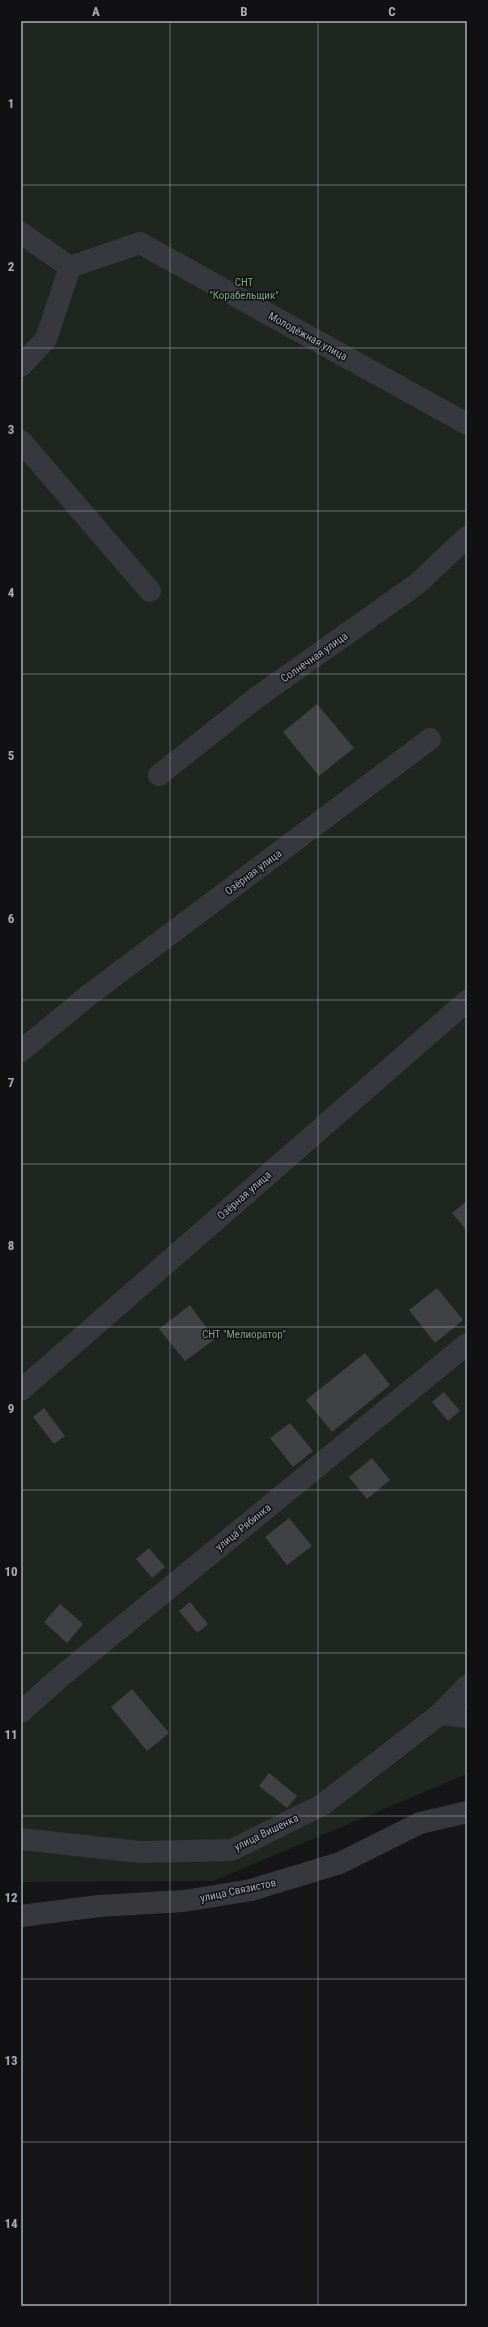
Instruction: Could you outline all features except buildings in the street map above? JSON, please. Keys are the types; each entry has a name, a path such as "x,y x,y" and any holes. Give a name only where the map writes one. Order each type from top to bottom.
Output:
{"street":[{"path":"21,233 70,267 46,339 21,366"},
{"name":"Молодёжная улица","path":"70,267 140,243 467,424"},
{"path":"21,441 150,591"},
{"name":"Солнечная улица","path":"159,775 256,698 417,584 467,537"},
{"name":"Озёрная улица","path":"21,1051 89,995 430,739"},
{"name":"Озёрная улица","path":"21,1390 467,1001"},
{"name":"улица Рябинка","path":"21,1712 58,1679 467,1344"},
{"name":"улица Вишенка","path":"21,1839 140,1852 232,1850 322,1805 440,1714 467,1686"},
{"path":"440,1714 467,1716"},
{"name":"улица Связистов","path":"21,1916 99,1906 184,1901 251,1890 340,1863 420,1823 467,1812"}],"green space":[{"name":"СНТ \"Мелиоратор\"","path":"21,21 467,21 467,1774 213,1881 21,1882"}],"park label":[{"name":"СНТ \"Корабельщик\"","path":"244,288"}]}
